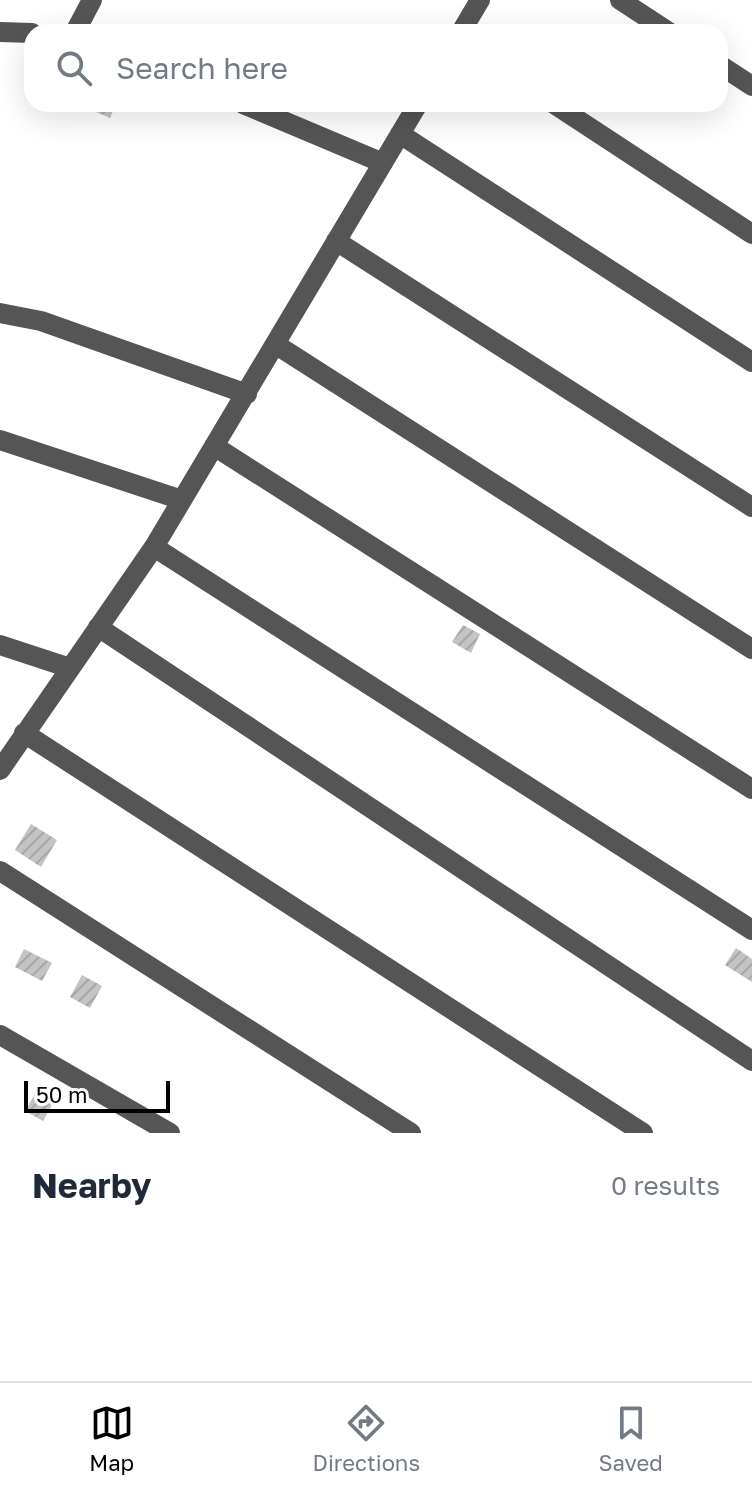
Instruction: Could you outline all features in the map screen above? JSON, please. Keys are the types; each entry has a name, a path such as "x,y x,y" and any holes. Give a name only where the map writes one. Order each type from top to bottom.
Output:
{"street":[{"path":"79,24 92,0"},
{"path":"466,24 480,0"},
{"path":"620,0 657,24"},
{"path":"0,32 24,33"},
{"path":"728,70 752,86"},
{"path":"262,112 383,163"},
{"path":"0,770 154,547 413,112"},
{"path":"566,112 752,234"},
{"path":"400,134 752,362"},
{"path":"336,241 752,507"},
{"path":"0,313 41,321 247,394"},
{"path":"275,344 752,649"},
{"path":"0,440 182,500"},
{"path":"214,446 752,789"},
{"path":"154,547 752,930"},
{"path":"98,627 752,1061"},
{"path":"0,645 70,668"},
{"path":"24,733 643,1133"},
{"path":"0,871 411,1133"},
{"path":"0,1035 170,1133"}],"building":[{"path":"96,112 113,112 110,118"},
{"path":"463,625 480,634 471,653 452,642"},
{"path":"31,824 57,840 41,867 15,850"},
{"path":"736,948 752,959 752,982 725,965"},
{"path":"24,949 52,963 42,981 15,967"},
{"path":"82,975 102,986 90,1008 70,997"},
{"path":"36,1092 54,1101 43,1121 25,1111"}]}
